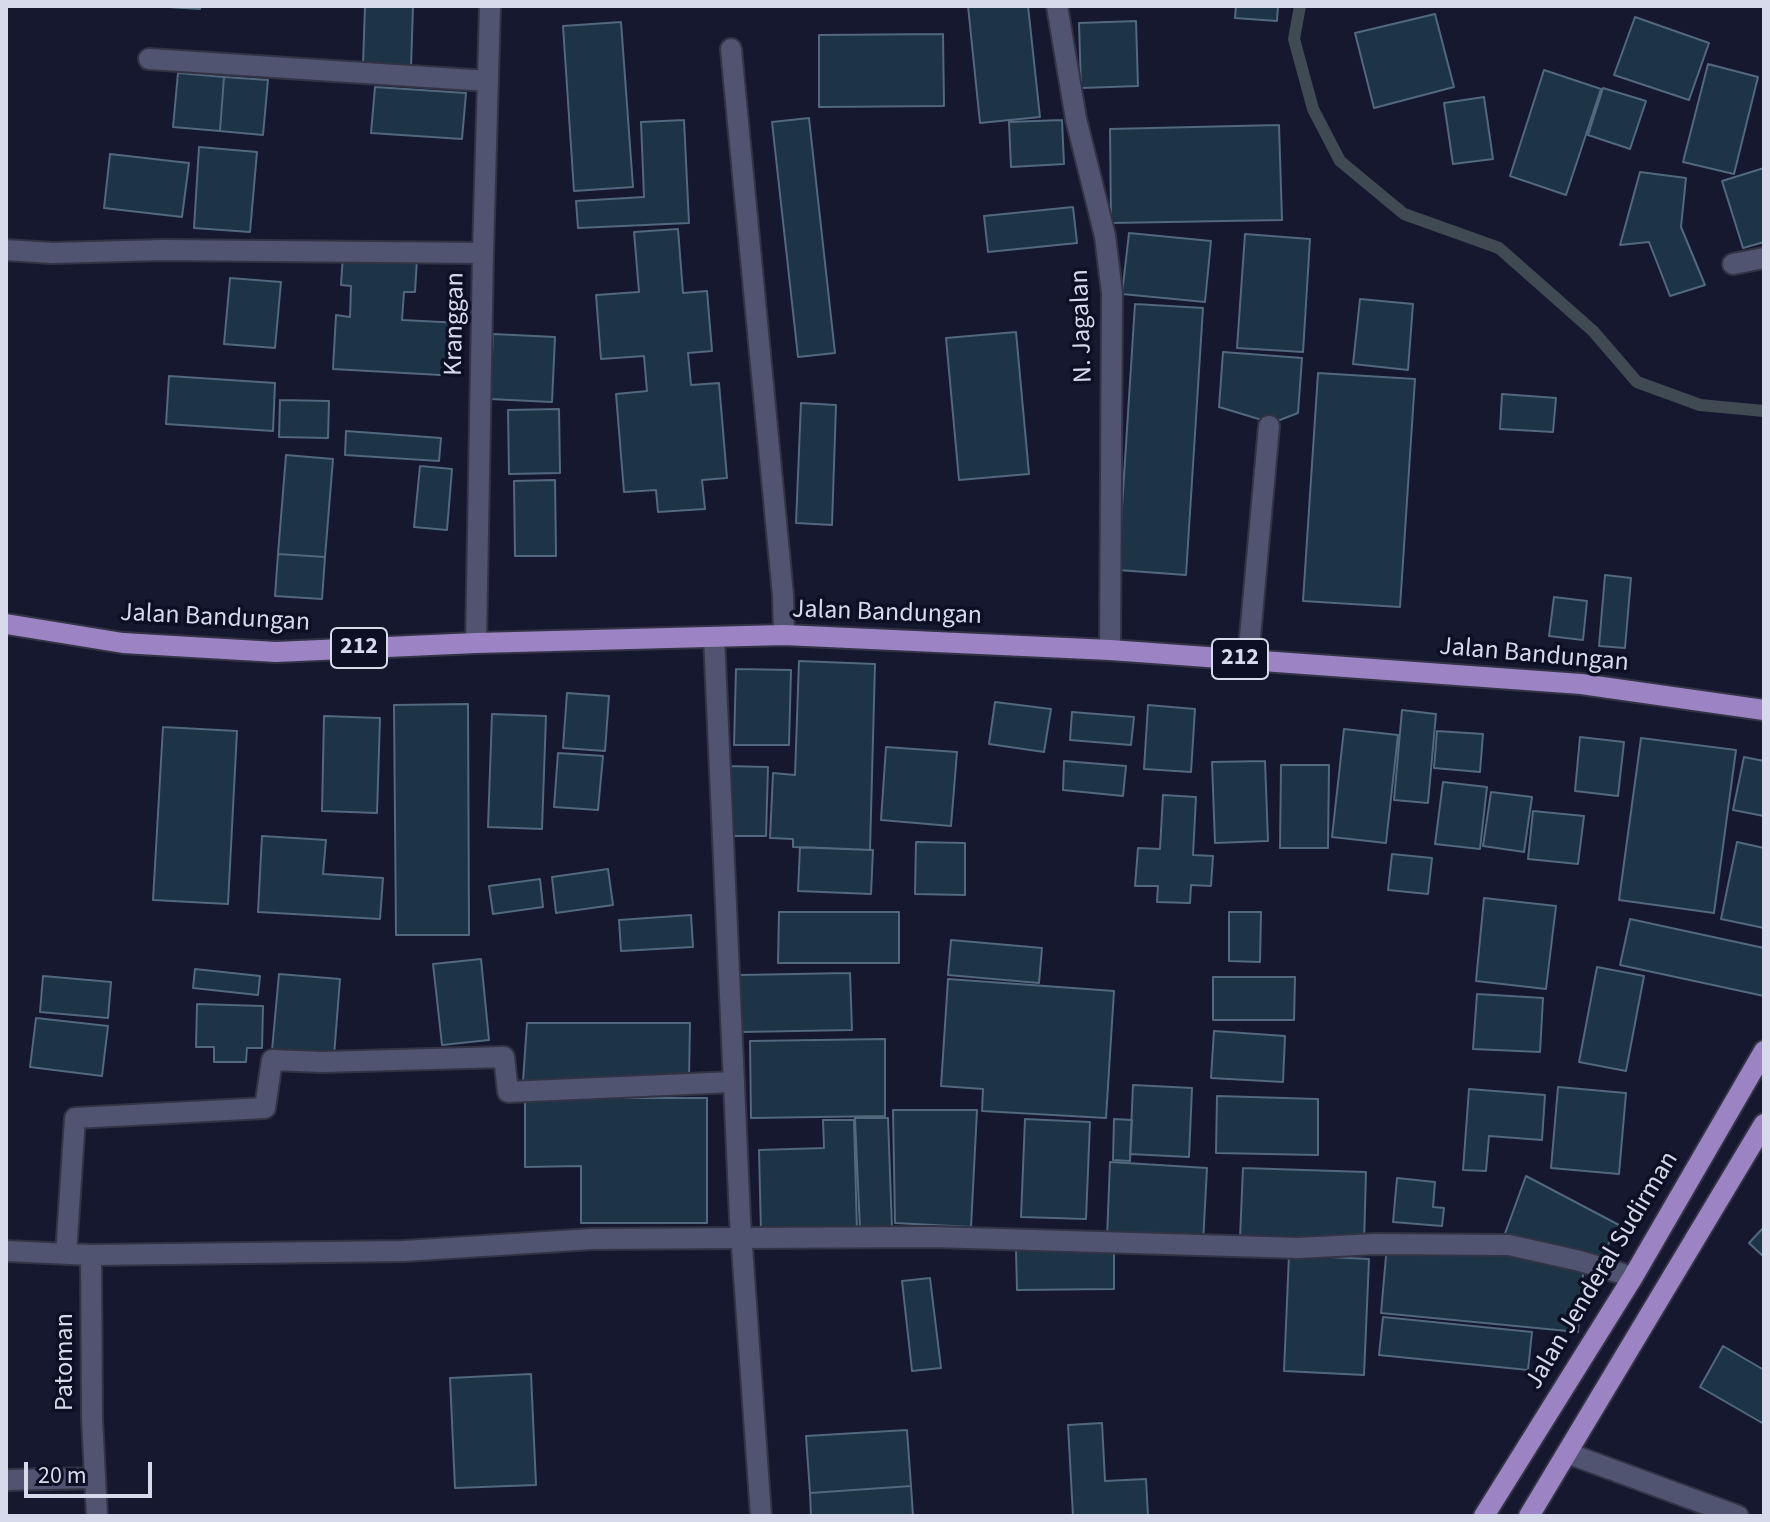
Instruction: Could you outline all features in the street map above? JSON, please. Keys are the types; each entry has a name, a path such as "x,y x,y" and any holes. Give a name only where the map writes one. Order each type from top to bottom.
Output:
{"main road":[{"name":"Jalan Bandungan","path":"6,624 123,643 276,652 784,635 1110,650 1581,684 1764,710"},
{"name":"Jalan Jenderal Sudirman","path":"1484,1516 1633,1277 1764,1051"},
{"path":"1529,1516 1764,1124"}],"street":[{"name":"Kranggan","path":"476,643 490,6"},
{"name":"N. Jagalan","path":"1057,6 1076,119 1105,236 1112,293 1110,650"},
{"path":"731,49 783,595 784,635"},
{"path":"149,59 488,81"},
{"path":"6,250 52,253 163,250 483,253"},
{"path":"1733,264 1764,258"},
{"path":"1248,659 1269,426"},
{"path":"714,637 741,1238 761,1516"},
{"path":"66,1254 75,1118 265,1108 272,1060 322,1062 504,1057 508,1092 734,1082"},
{"path":"6,1251 91,1255 404,1251 592,1239 934,1237 1298,1248 1375,1244 1509,1245 1633,1277"},
{"name":"Patoman","path":"91,1255 97,1516"},
{"path":"1567,1453 1738,1516"},
{"path":"6,1480 94,1478"}],"building":[{"path":"153,6 200,6 200,9"},
{"path":"365,6 413,6 411,67 363,65"},
{"path":"968,6 1028,6 1040,117 980,123"},
{"path":"1236,6 1278,6 1277,21 1235,18"},
{"path":"1435,14 1454,87 1374,108 1355,33"},
{"path":"1635,17 1709,43 1689,100 1614,75"},
{"path":"1136,21 1138,86 1081,88 1079,23"},
{"path":"621,22 633,187 574,191 563,26"},
{"path":"943,34 944,106 819,107 819,35"},
{"path":"1708,64 1758,77 1734,174 1683,162"},
{"path":"1544,70 1601,89 1566,195 1510,176"},
{"path":"178,73 224,77 220,131 173,127"},
{"path":"224,77 268,80 263,135 220,131"},
{"path":"375,87 466,93 462,139 371,133"},
{"path":"1603,88 1646,101 1630,149 1588,135"},
{"path":"1484,97 1493,159 1453,164 1444,103"},
{"path":"809,118 835,353 798,357 772,122"},
{"path":"684,120 689,223 578,228 576,201 644,197 641,122"},
{"path":"1062,120 1064,164 1011,167 1009,122"},
{"path":"1279,125 1282,220 1111,223 1110,129"},
{"path":"199,147 257,152 250,232 194,228"},
{"path":"110,154 189,163 182,217 104,208"},
{"path":"1764,168 1764,242 1743,248 1722,181"},
{"path":"1640,172 1686,178 1681,227 1705,285 1670,296 1649,242 1620,245"},
{"path":"1073,207 1077,243 988,252 984,216"},
{"path":"678,229 683,293 707,291 712,351 688,353 691,385 719,383 727,478 702,480 705,509 658,512 656,490 624,492 616,394 647,391 644,356 601,359 596,295 639,292 634,232"},
{"path":"1129,233 1211,241 1205,302 1122,294"},
{"path":"1245,234 1310,239 1303,352 1237,348"},
{"path":"343,254 417,259 415,292 404,292 402,320 461,323 458,376 333,369 336,315 350,317 351,286 341,285"},
{"path":"230,278 281,282 275,348 224,344"},
{"path":"1360,299 1413,304 1408,370 1353,364"},
{"path":"1135,304 1203,308 1186,575 1118,570"},
{"path":"1016,332 1029,474 959,480 946,338"},
{"path":"493,334 555,337 552,402 490,399"},
{"path":"1223,352 1302,358 1298,413 1272,423 1219,407"},
{"path":"1318,373 1415,379 1400,607 1303,601"},
{"path":"169,376 275,383 273,431 166,424"},
{"path":"1502,394 1556,398 1553,432 1500,429"},
{"path":"280,400 329,401 328,438 279,437"},
{"path":"801,403 836,405 832,525 796,523"},
{"path":"559,409 560,473 509,474 508,410"},
{"path":"346,431 441,438 439,461 345,455"},
{"path":"286,455 333,459 325,557 278,554"},
{"path":"420,466 452,469 447,530 414,527"},
{"path":"555,480 556,556 515,556 514,481"},
{"path":"278,554 325,557 322,599 275,596"},
{"path":"1605,575 1631,578 1625,648 1599,646"},
{"path":"1554,597 1587,601 1583,640 1549,636"},
{"path":"799,661 875,664 870,850 793,847 793,839 770,838 773,773 795,775"},
{"path":"736,669 791,670 789,745 734,745"},
{"path":"567,693 609,696 605,751 563,748"},
{"path":"995,702 1051,709 1044,752 989,744"},
{"path":"468,704 469,935 396,935 394,705"},
{"path":"1148,705 1195,709 1191,772 1144,769"},
{"path":"1402,710 1436,714 1428,803 1394,800"},
{"path":"1072,712 1134,717 1131,745 1070,740"},
{"path":"492,714 546,716 542,829 488,827"},
{"path":"324,716 380,718 377,813 322,811"},
{"path":"163,727 237,731 228,904 153,900"},
{"path":"1344,729 1398,735 1386,843 1332,837"},
{"path":"1437,731 1483,734 1480,772 1434,768"},
{"path":"1580,737 1624,742 1618,796 1575,791"},
{"path":"1641,738 1736,750 1714,913 1619,900"},
{"path":"886,747 957,752 951,826 881,820"},
{"path":"558,753 603,756 598,810 554,807"},
{"path":"1744,757 1764,761 1764,816 1733,810"},
{"path":"1064,761 1126,766 1123,796 1063,790"},
{"path":"1265,761 1268,841 1215,843 1212,762"},
{"path":"1281,765 1329,765 1328,848 1280,848"},
{"path":"727,766 768,767 766,836 724,836"},
{"path":"1443,782 1487,787 1480,849 1435,844"},
{"path":"1491,792 1532,797 1524,852 1483,846"},
{"path":"1163,795 1196,797 1193,855 1213,856 1211,886 1191,885 1190,903 1157,902 1158,886 1135,886 1138,848 1160,849"},
{"path":"1533,811 1584,816 1578,864 1528,859"},
{"path":"262,836 326,840 323,874 383,878 380,919 258,912"},
{"path":"916,842 965,843 965,895 915,894"},
{"path":"1737,842 1764,848 1764,928 1721,919"},
{"path":"800,847 873,850 871,894 798,891"},
{"path":"1392,854 1432,858 1428,894 1388,890"},
{"path":"608,869 613,905 556,913 552,877"},
{"path":"540,879 543,907 493,914 489,886"},
{"path":"1484,898 1556,906 1546,989 1476,981"},
{"path":"779,912 899,912 899,963 778,963"},
{"path":"1229,912 1261,912 1260,962 1229,961"},
{"path":"691,915 693,947 621,951 619,920"},
{"path":"1630,919 1764,948 1764,996 1620,965"},
{"path":"951,940 1042,948 1039,983 948,975"},
{"path":"481,959 489,1040 442,1045 433,964"},
{"path":"1597,967 1644,976 1626,1071 1579,1062"},
{"path":"195,969 260,976 258,995 193,988"},
{"path":"850,973 852,1030 741,1032 739,975"},
{"path":"279,974 340,979 334,1056 272,1050"},
{"path":"43,976 111,982 108,1018 40,1012"},
{"path":"1213,977 1295,977 1294,1020 1213,1020"},
{"path":"948,979 1114,991 1106,1118 982,1111 983,1089 941,1086"},
{"path":"1477,994 1543,998 1540,1052 1473,1049"},
{"path":"197,1004 263,1006 262,1048 247,1048 246,1062 214,1062 214,1047 196,1047"},
{"path":"36,1018 108,1026 102,1076 30,1067"},
{"path":"527,1023 690,1023 689,1078 523,1081"},
{"path":"1214,1031 1285,1036 1283,1082 1211,1078"},
{"path":"885,1039 885,1116 751,1118 750,1041"},
{"path":"1133,1085 1192,1088 1189,1157 1130,1154"},
{"path":"1558,1087 1626,1093 1619,1174 1551,1168"},
{"path":"1469,1089 1545,1095 1542,1140 1489,1136 1486,1171 1463,1170"},
{"path":"1217,1096 1318,1099 1318,1155 1216,1153"},
{"path":"525,1098 707,1098 707,1223 581,1223 581,1166 525,1167"},
{"path":"893,1110 977,1110 971,1227 895,1223"},
{"path":"855,1118 888,1118 892,1228 860,1230"},
{"path":"1025,1119 1090,1122 1086,1219 1021,1217"},
{"path":"1114,1119 1132,1120 1130,1161 1113,1160"},
{"path":"823,1120 854,1120 857,1232 761,1233 759,1150 824,1148"},
{"path":"1110,1162 1207,1168 1203,1243 1107,1238"},
{"path":"1243,1168 1366,1172 1364,1243 1240,1238"},
{"path":"1526,1176 1619,1225 1598,1263 1503,1239"},
{"path":"1397,1178 1435,1182 1433,1207 1444,1208 1442,1226 1393,1222"},
{"path":"1764,1227 1764,1257 1749,1243"},
{"path":"1387,1245 1584,1263 1578,1332 1381,1313"},
{"path":"1114,1248 1114,1289 1017,1290 1016,1250"},
{"path":"1289,1255 1369,1259 1364,1375 1284,1371"},
{"path":"930,1278 941,1368 912,1371 902,1281"},
{"path":"1383,1317 1532,1332 1528,1370 1379,1355"},
{"path":"1723,1346 1764,1370 1764,1424 1700,1387"},
{"path":"531,1374 536,1485 455,1488 450,1378"},
{"path":"1102,1423 1105,1481 1146,1479 1148,1516 1073,1516 1068,1425"},
{"path":"907,1430 911,1486 810,1493 806,1436"},
{"path":"911,1486 913,1516 811,1516 810,1493"}],"waterway":[{"path":"1300,6 1294,39 1313,109 1340,161 1404,214 1499,248 1593,331 1637,382 1700,405 1764,411"}]}
